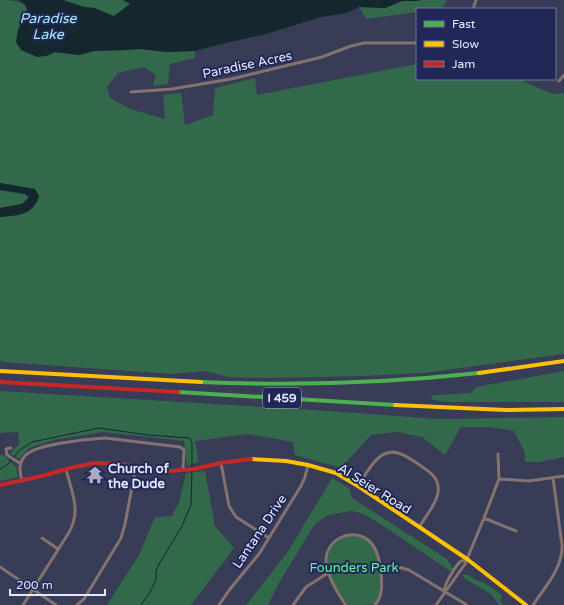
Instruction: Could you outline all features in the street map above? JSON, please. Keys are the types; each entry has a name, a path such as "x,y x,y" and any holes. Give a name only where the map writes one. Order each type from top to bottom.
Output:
{"main road":[{"name":"I 459","path":"0,371 207,383 296,384 387,381 491,371 564,361"},
{"name":"I 459","path":"0,382 443,408 506,410 564,409"},
{"name":"Al Seier Road","path":"0,485 96,463 120,464 161,470 183,470 234,460 263,459 308,465 336,474 358,486 467,560 526,605"}],"street":[{"name":"Paradise Acres","path":"131,92 172,89 231,79 322,57 351,46 364,43 416,43"},
{"path":"559,82 564,75"},
{"path":"22,481 20,468 27,453 33,450 78,440 105,438 180,446 184,450 183,470"},
{"path":"0,449 11,448"},
{"path":"6,449 6,453 10,458 21,464"},
{"path":"358,486 376,460 382,455 390,452 400,453 428,471 437,481 438,493 435,501 418,527"},
{"path":"436,605 467,560 499,479 498,454"},
{"path":"221,463 229,506 236,517 269,538"},
{"name":"Lantana Drive","path":"219,605 230,589 253,562 269,538 301,486 308,465"},
{"path":"77,605 84,599 122,538 136,466"},
{"path":"23,605 72,528 76,517 76,506 66,469"},
{"path":"499,479 529,481 564,476"},
{"path":"533,605 557,568 562,555 553,478"},
{"path":"484,518 516,531"},
{"path":"346,605 342,601 328,574 326,560 328,550 334,542 344,536 356,535 369,540 374,547 380,566 380,596 375,605"},
{"path":"42,538 58,549"},
{"path":"380,566 398,567 409,570 467,605"},
{"path":"0,567 56,605"},
{"path":"293,605 306,587 328,574"}],"green space":[{"path":"0,0 16,1 25,6 27,9 18,30 46,56 55,52 79,55 94,51 141,49 166,52 195,51 195,58 170,64 168,84 153,86 156,75 144,67 118,73 107,87 110,98 130,109 165,119 163,95 181,93 185,125 213,115 215,88 255,78 257,95 416,64 416,80 524,80 524,82 553,94 564,93 564,354 424,373 268,378 228,377 205,371 172,374 2,362 0,360 0,217 20,215 35,189 0,183"},
{"path":"63,0 123,0 131,3 114,16 94,8 84,7"},
{"path":"447,0 443,8 416,8 416,12 366,19 359,7 385,8 402,1"},
{"path":"0,190 25,194 29,197 23,204 0,208"},
{"path":"564,371 564,402 446,402 431,398 433,395 471,393 476,387"},
{"path":"0,391 437,419 564,417 564,457 540,462 525,462 525,453 514,431 489,427 461,427 445,455 422,437 397,432 371,435 341,468 295,455 293,442 248,434 195,441 199,462 187,466 184,441 103,432 54,440 29,448 19,459 10,453 19,444 18,432 0,433"},
{"path":"0,455 3,455 16,467 18,477 0,481"},
{"path":"205,471 215,526 234,548 191,605 107,605 139,555 155,517 172,516 179,502 186,473"},
{"path":"332,478 349,488 352,498 447,559 453,569 450,571 364,514 352,511 328,515 315,524 280,581 268,605 246,605 287,553"},
{"name":"Founders Park","path":"349,536 367,540 376,552 381,572 381,591 374,604 349,605 337,590 328,573 327,564 332,547 338,540"},
{"path":"462,575 469,575 476,580 483,582 502,595 500,602 504,605 499,605 491,594 465,579"}],"water":[{"name":"Paradise Lake","path":"19,0 63,0 84,7 94,8 114,16 130,4 123,0 421,0 402,1 385,8 359,7 347,13 321,17 266,34 195,51 166,52 141,49 94,51 79,55 55,52 46,56 37,57 21,50 16,42 18,30 27,9 25,4"},
{"path":"0,183 35,189 39,196 36,203 29,211 19,215 0,217 0,208 22,204 29,197 25,194 0,190"}],"waterway":[{"path":"0,469 8,464 20,450 32,442 99,428 148,435 189,438 192,443 192,467"},
{"path":"141,605 150,592 156,580 156,571 159,564 182,526 191,505 192,471"}],"traffic: fast":[{"path":"201,382 271,384 340,383 479,373"},
{"path":"178,392 395,405"}],"traffic: slow":[{"path":"479,373 564,361"},
{"path":"0,371 201,382"},
{"path":"395,405 506,410 564,409"},
{"path":"251,459 286,461 308,465 336,473 358,486 467,559 526,605"}],"traffic: jam":[{"path":"0,382 178,392"},
{"path":"0,485 96,463 120,464 170,471 194,469 221,463 251,459"}],"place":[{"name":"Church of the Dude","path":"95,475"}]}
